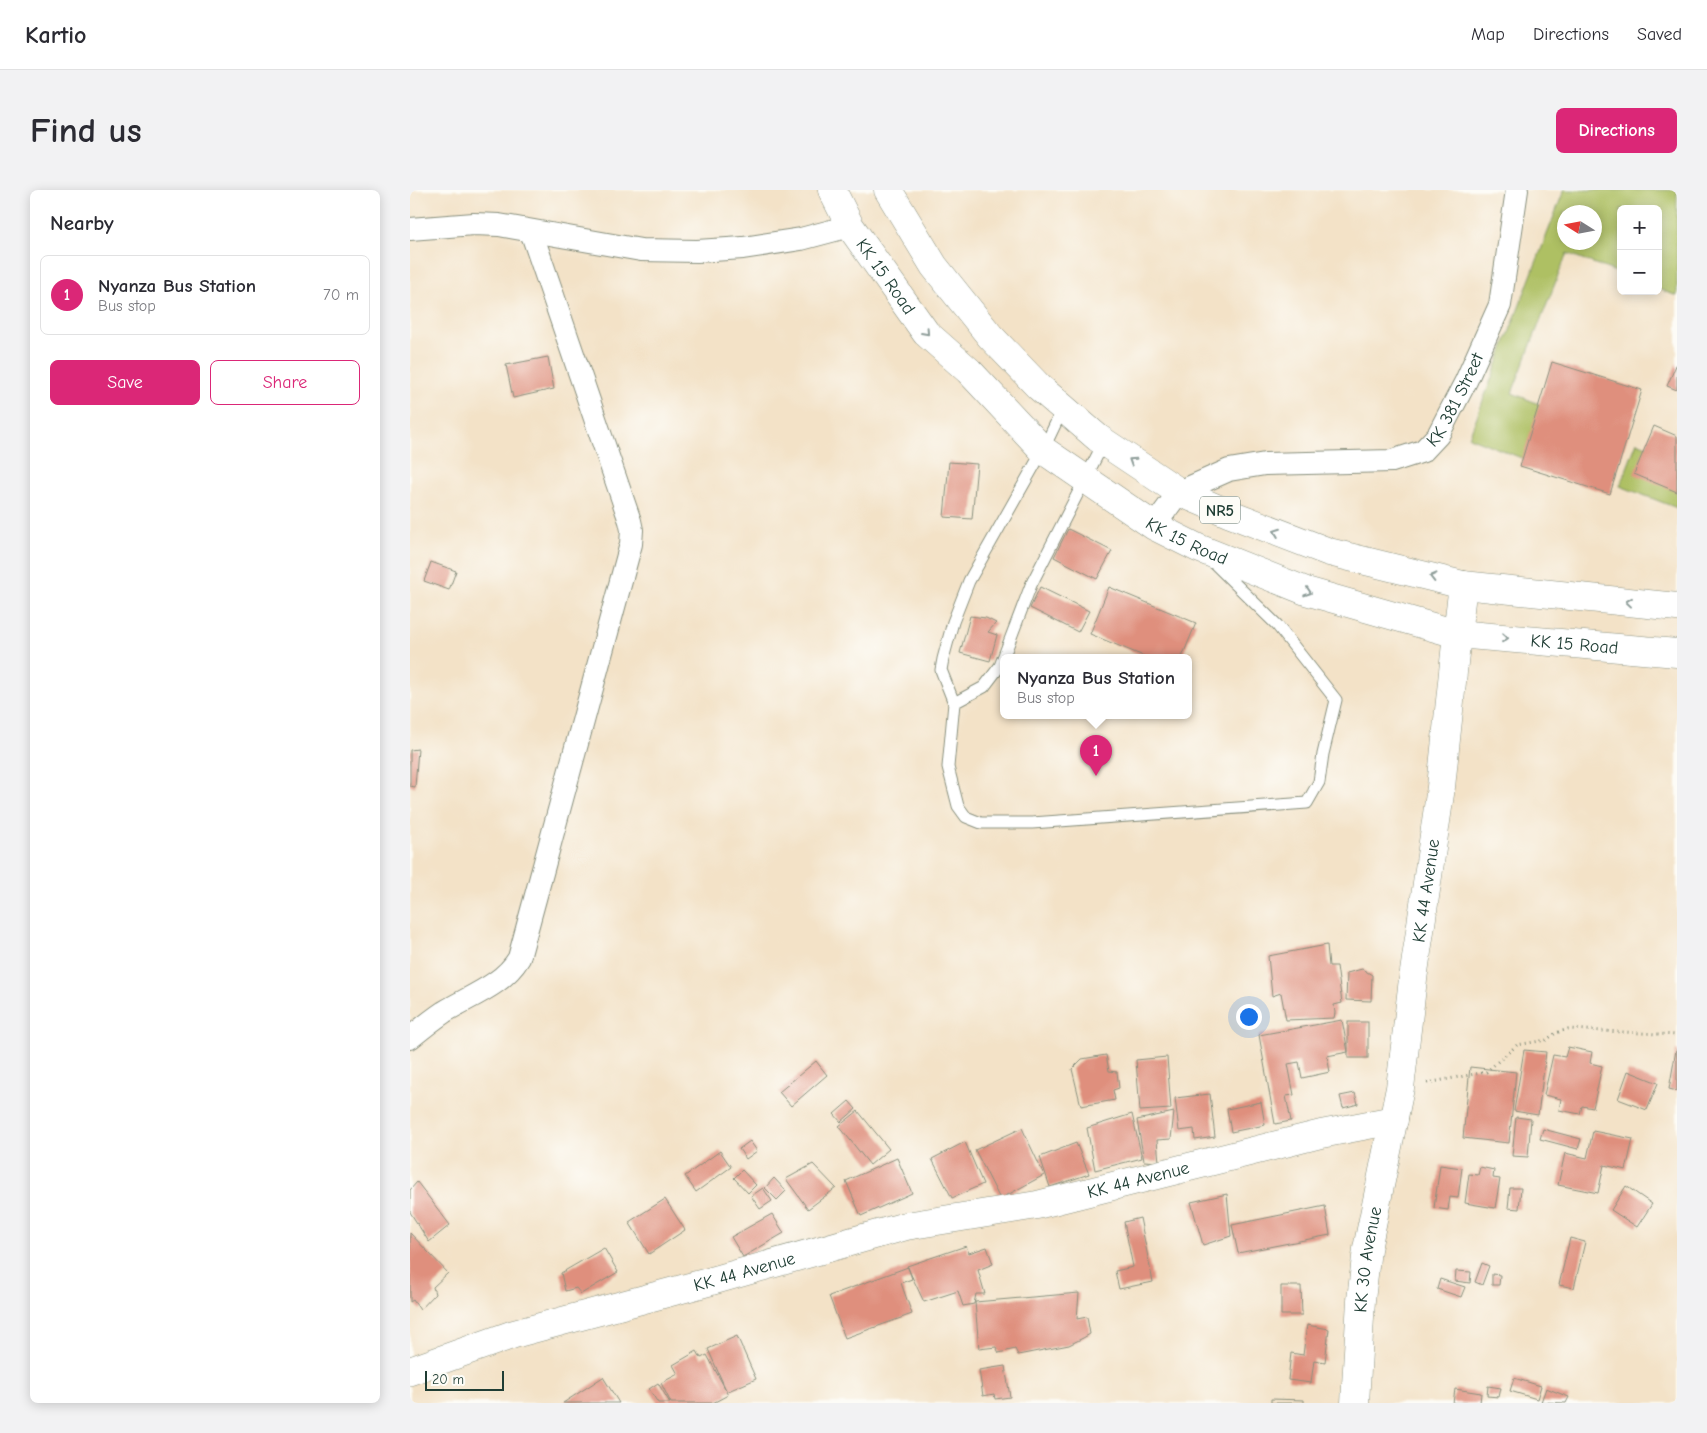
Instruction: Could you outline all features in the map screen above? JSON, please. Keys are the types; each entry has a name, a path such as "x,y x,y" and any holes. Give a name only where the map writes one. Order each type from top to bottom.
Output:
{"main road":[{"name":"KK 15 Road","path":"832,190 850,226 926,333 968,371 1043,450 1154,526 1198,548 1306,591 1457,634 1677,653"},
{"name":"NR5","path":"888,190 934,266 990,336 1038,387 1098,438 1179,492 1329,552 1462,585 1677,607"},
{"name":"KK 44 Avenue","path":"410,1371 514,1334 906,1226 1037,1205 1321,1134 1394,1120 1441,787 1462,585"},
{"name":"KK 30 Avenue","path":"1356,1403 1361,1300 1367,1249 1394,1120"}],"street":[{"name":"KK 381 Street","path":"1179,492 1229,470 1265,464 1392,461 1423,451 1438,435 1458,397 1500,305 1517,190"},
{"path":"410,229 474,224 499,225 641,250 697,252 772,244 801,239 850,226"},
{"path":"410,1038 442,1014 501,979 512,969 519,958 631,544 632,530 630,521 531,231"},
{"path":"1154,526 1179,492"}],"lane":[{"path":"1063,408 1043,450 969,580 953,622 940,670 954,702 948,767 958,806 966,817 981,823 1032,823 1307,803 1319,782 1323,754 1336,700 1277,625 1198,548"},
{"path":"1005,654 1031,585 1104,442"},
{"path":"954,702 984,687 1000,666"}],"path":[{"path":"1400,1088 1486,1072 1517,1045 1546,1040 1556,1033 1568,1029 1677,1036"}],"green space":[{"path":"1564,190 1677,190 1677,296 1662,290 1662,205 1617,205 1617,272 1567,253 1512,393 1600,429 1579,481 1469,437 1557,208 1557,250 1602,250 1602,205 1558,205"},
{"path":"1637,442 1677,458 1677,508 1620,486"}],"building":[{"path":"548,357 554,389 513,398 506,365"},
{"path":"1552,362 1642,390 1610,494 1520,466"},
{"path":"1677,363 1677,390 1667,386"},
{"path":"1654,426 1677,436 1677,492 1634,474"},
{"path":"949,462 977,464 972,519 944,517"},
{"path":"1068,529 1112,551 1097,579 1054,557"},
{"path":"431,562 456,571 449,590 424,581"},
{"path":"1040,587 1089,611 1078,632 1030,608"},
{"path":"1109,587 1196,623 1183,654 1139,654 1090,634"},
{"path":"970,616 986,618 996,623 988,632 997,635 990,661 960,653"},
{"path":"418,749 415,787 410,786 410,750"},
{"path":"1327,945 1329,966 1337,966 1342,1003 1334,1005 1334,1018 1286,1020 1281,993 1272,996 1268,956"},
{"path":"1362,969 1372,975 1371,1001 1346,1000 1347,973"},
{"path":"1342,1020 1348,1052 1327,1056 1330,1072 1302,1078 1299,1062 1288,1064 1294,1095 1286,1096 1291,1121 1275,1124 1259,1035"},
{"path":"1348,1022 1368,1022 1368,1058 1348,1058"},
{"path":"1568,1047 1592,1052 1590,1063 1602,1066 1593,1108 1582,1106 1580,1114 1559,1110 1561,1099 1544,1095 1553,1055 1565,1057"},
{"path":"1524,1050 1546,1052 1538,1115 1514,1111"},
{"path":"1677,1050 1677,1091 1669,1089"},
{"path":"1106,1055 1109,1071 1117,1072 1119,1088 1113,1090 1115,1100 1081,1106 1072,1069 1082,1059"},
{"path":"1167,1057 1171,1109 1140,1111 1136,1060"},
{"path":"816,1061 827,1075 791,1106 779,1092"},
{"path":"1470,1067 1516,1072 1509,1143 1463,1138"},
{"path":"1628,1071 1658,1083 1647,1110 1618,1099"},
{"path":"1355,1093 1358,1104 1343,1108 1340,1096"},
{"path":"1210,1094 1215,1137 1195,1140 1194,1129 1179,1131 1175,1098"},
{"path":"849,1101 856,1109 841,1122 834,1114"},
{"path":"1261,1102 1265,1125 1231,1132 1227,1109"},
{"path":"858,1111 889,1149 870,1165 839,1126"},
{"path":"1174,1112 1171,1139 1157,1140 1159,1162 1144,1161 1137,1120"},
{"path":"1132,1114 1142,1158 1095,1170 1087,1128"},
{"path":"1516,1117 1531,1119 1528,1157 1512,1156"},
{"path":"1022,1128 1044,1175 1000,1199 975,1150"},
{"path":"1543,1129 1581,1139 1578,1149 1540,1139"},
{"path":"1593,1131 1633,1139 1626,1170 1604,1165 1598,1193 1558,1185 1565,1153 1587,1158"},
{"path":"750,1141 757,1151 746,1159 739,1149"},
{"path":"965,1142 983,1184 952,1198 932,1159"},
{"path":"1076,1143 1089,1174 1050,1187 1040,1157"},
{"path":"720,1151 731,1167 696,1192 685,1176"},
{"path":"897,1158 912,1193 861,1216 846,1181"},
{"path":"813,1164 836,1188 808,1209 786,1179"},
{"path":"1440,1165 1462,1168 1458,1198 1450,1197 1448,1210 1434,1208"},
{"path":"1480,1167 1494,1170 1493,1178 1500,1179 1495,1208 1465,1203 1469,1174 1478,1175"},
{"path":"742,1170 756,1185 748,1193 734,1178"},
{"path":"774,1178 786,1191 777,1200 765,1188"},
{"path":"417,1182 450,1225 429,1242 410,1212 410,1190"},
{"path":"1626,1186 1652,1204 1637,1227 1611,1210"},
{"path":"763,1188 772,1201 760,1209 751,1196"},
{"path":"1510,1188 1521,1188 1519,1209 1508,1208"},
{"path":"1227,1194 1231,1236 1203,1245 1191,1202"},
{"path":"665,1199 685,1230 649,1254 629,1222"},
{"path":"1325,1206 1330,1235 1238,1253 1232,1225"},
{"path":"772,1214 784,1233 743,1257 731,1237"},
{"path":"1140,1218 1153,1282 1119,1289 1115,1271 1133,1267 1124,1222"},
{"path":"410,1233 448,1273 433,1287 435,1294 420,1310 413,1300 410,1302"},
{"path":"1570,1238 1585,1242 1574,1288 1559,1285"},
{"path":"966,1246 969,1253 987,1247 993,1264 978,1270 985,1294 976,1294 974,1304 963,1306 958,1291 924,1302 907,1266"},
{"path":"604,1248 618,1272 581,1294 576,1288 565,1291 561,1273"},
{"path":"1482,1263 1489,1266 1482,1285 1475,1282"},
{"path":"908,1267 912,1279 901,1283 912,1314 845,1338 829,1296"},
{"path":"1456,1271 1471,1272 1470,1283 1455,1281"},
{"path":"1492,1274 1500,1275 1499,1285 1492,1285"},
{"path":"1440,1279 1465,1287 1461,1297 1437,1289"},
{"path":"1281,1286 1301,1286 1302,1315 1281,1315"},
{"path":"1079,1293 1077,1319 1087,1317 1090,1334 1083,1338 1069,1345 1018,1355 1015,1349 999,1353 996,1347 979,1349 975,1302"},
{"path":"1307,1325 1329,1329 1325,1362 1314,1360 1311,1383 1288,1380 1291,1353 1303,1355"},
{"path":"737,1336 756,1379 726,1392 728,1395 713,1403 671,1403 661,1383 678,1374 673,1365 697,1351 701,1358 707,1355 726,1390 708,1349"},
{"path":"1005,1366 1010,1397 995,1399 994,1394 983,1396 979,1370"},
{"path":"603,1377 619,1403 563,1403"},
{"path":"1514,1378 1541,1386 1537,1399 1510,1391"},
{"path":"658,1383 670,1403 658,1403 649,1389"},
{"path":"1488,1386 1501,1388 1499,1397 1487,1396"},
{"path":"1546,1388 1569,1397 1566,1403 1541,1402"},
{"path":"1455,1389 1481,1393 1480,1403 1453,1403"},
{"path":"1271,1399 1304,1400 1304,1403 1271,1403"}],"place":[{"name":"Nyanza Bus Station","path":"1096,776"}]}
